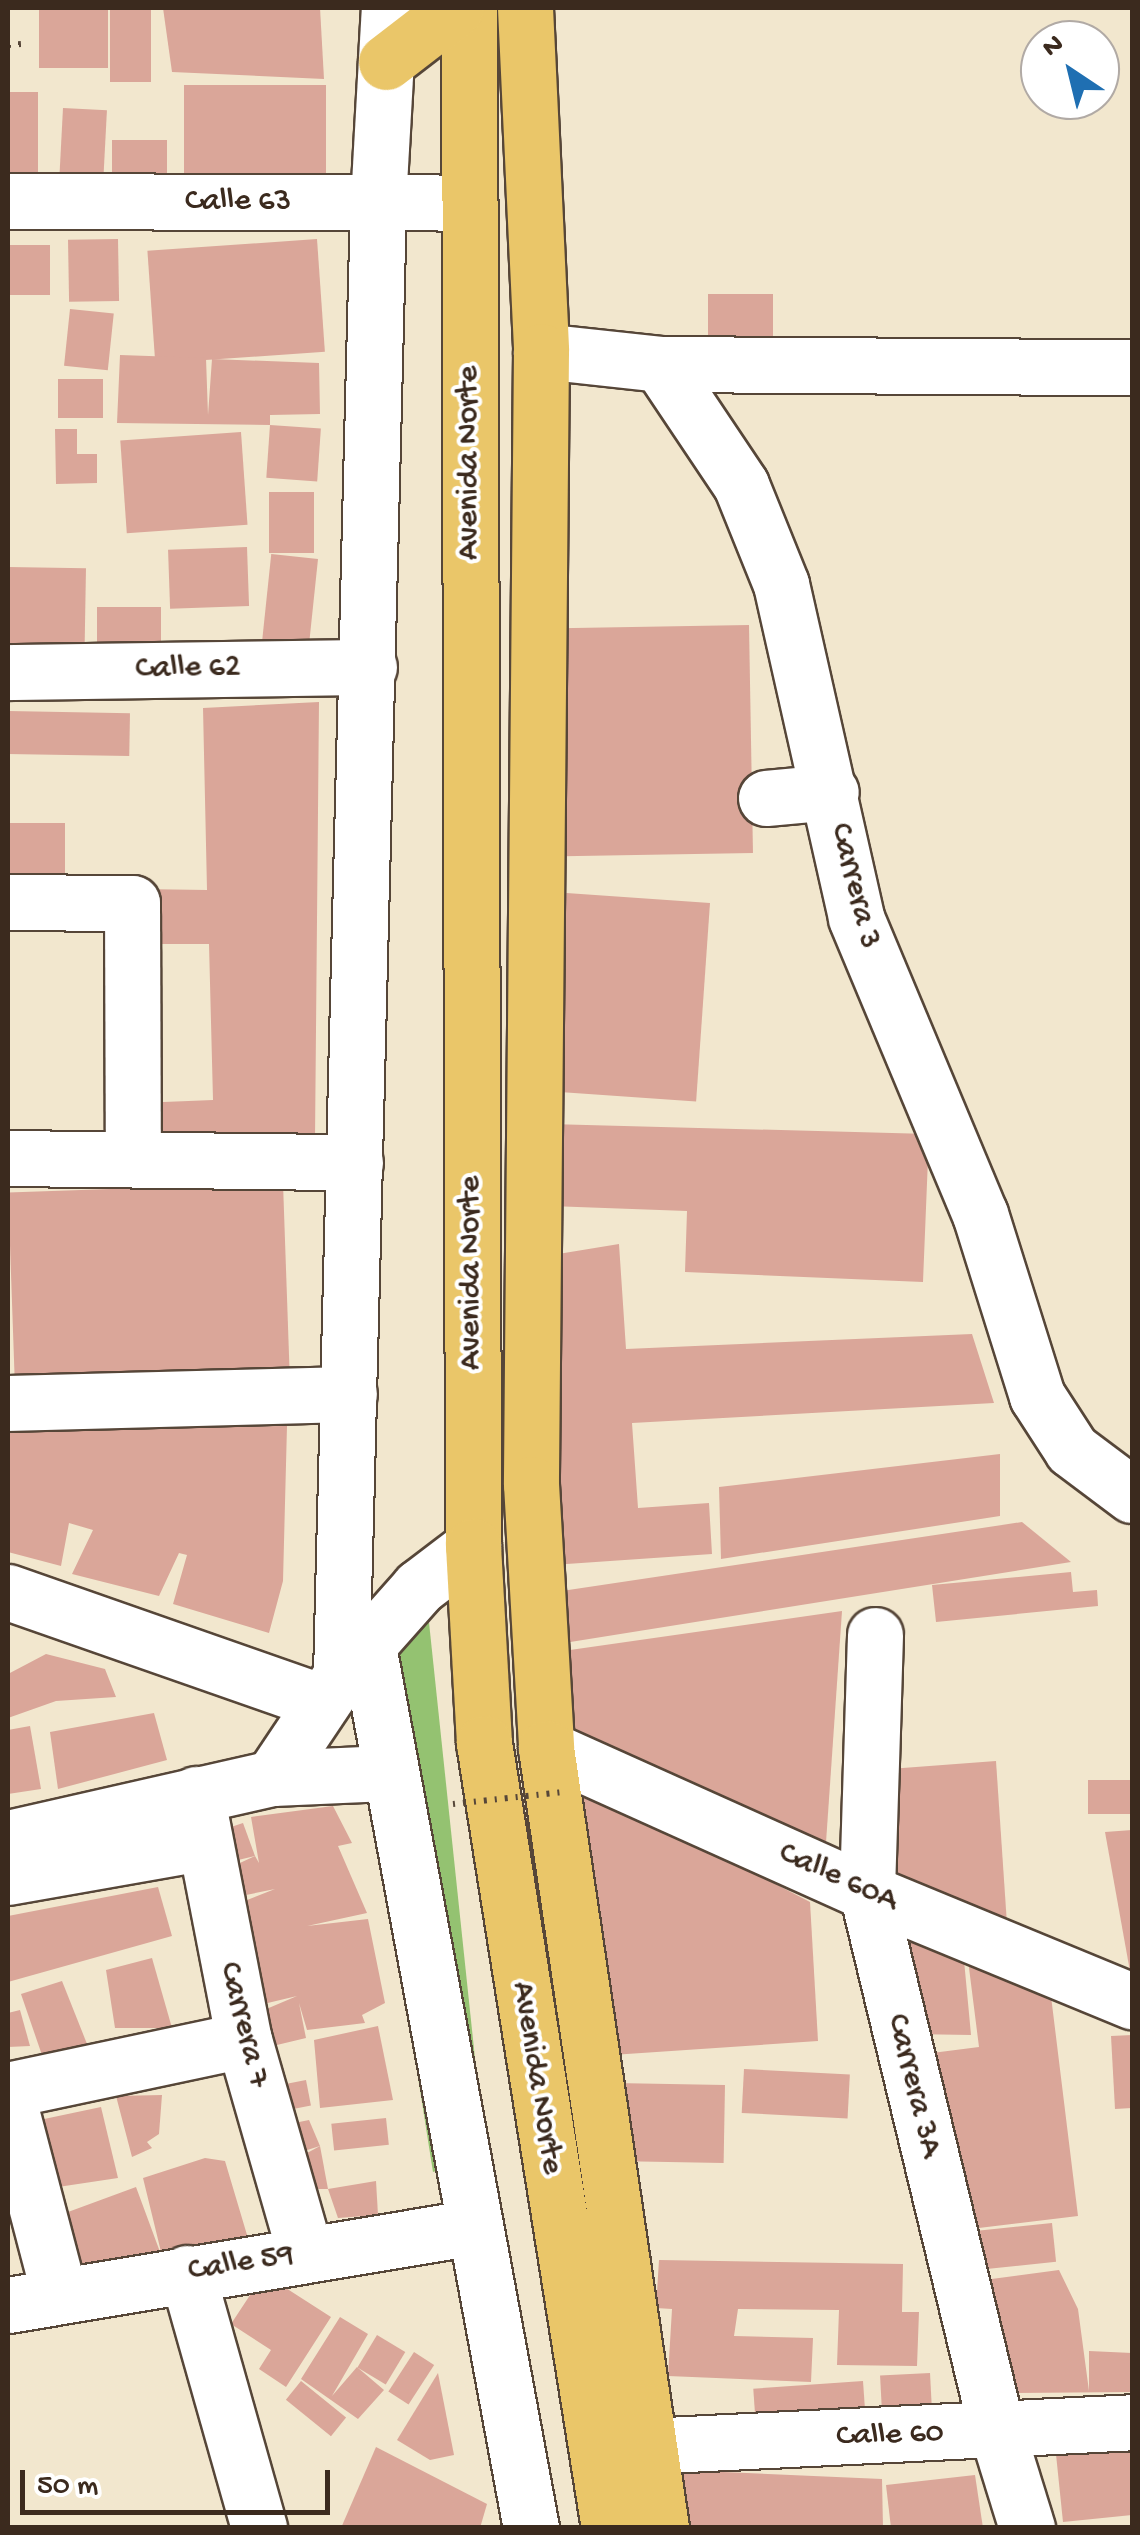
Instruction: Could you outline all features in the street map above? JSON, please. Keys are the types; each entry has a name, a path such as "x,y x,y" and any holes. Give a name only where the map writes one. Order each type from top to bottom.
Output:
{"main road":[{"path":"386,62 456,8"},
{"name":"Avenida Norte","path":"469,8 473,1546 484,1743 609,2528"},
{"name":"Avenida Norte","path":"526,8 541,352 531,1484 554,1770 646,2446 661,2528"}],"street":[{"path":"389,8 378,202 370,667 343,1674 388,1774 531,2528"},
{"name":"Calle 63","path":"8,201 470,203"},
{"path":"541,352 660,364 1132,366"},
{"name":"Carrera 3","path":"660,364 741,485 768,551 831,792 856,918 980,1214 1038,1396 1072,1450 1132,1495"},
{"name":"Calle 62","path":"8,672 370,667"},
{"path":"766,798 831,792"},
{"path":"8,902 132,903 133,1158"},
{"path":"8,1158 354,1162"},
{"path":"8,1404 348,1394"},
{"path":"272,1778 343,1674 419,1587 473,1546"},
{"path":"8,1592 343,1674"},
{"name":"Carrera 3A","path":"875,1635 866,1892 997,2431 1027,2528"},
{"name":"Calle 60A","path":"554,1770 1132,2001"},
{"path":"8,1876 198,1818 272,1778 388,1774"},
{"path":"8,1838 198,1818"},
{"name":"Carrera 7","path":"198,1818 244,2040 305,2253"},
{"path":"8,2090 244,2040"},
{"path":"8,2099 33,2300"},
{"name":"Calle 59","path":"33,2300 475,2227"},
{"path":"187,2273 259,2528"},
{"name":"Calle 60","path":"646,2446 1132,2422"}],"path":[{"path":"8,45 21,44"},
{"path":"453,1804 554,1770"}],"green space":[{"path":"426,1594 485,2153 433,2172 354,1673"}],"building":[{"path":"39,8 108,8 108,68 39,68"},
{"path":"110,8 151,8 151,82 110,82"},
{"path":"163,8 320,8 324,79 172,72"},
{"path":"184,85 326,85 326,191 184,191"},
{"path":"8,92 38,92 38,188 8,188"},
{"path":"63,108 107,110 103,194 59,192"},
{"path":"112,140 167,140 167,195 112,195"},
{"path":"118,239 119,301 69,302 68,240"},
{"path":"317,239 325,352 155,364 147,251"},
{"path":"8,245 50,245 50,295 8,295"},
{"path":"708,294 773,294 773,341 708,341"},
{"path":"70,309 114,314 108,370 64,366"},
{"path":"120,355 206,358 208,415 212,359 319,363 320,414 270,415 270,425 117,423"},
{"path":"58,379 103,379 103,418 58,418"},
{"path":"270,425 321,429 317,481 266,478"},
{"path":"55,429 77,429 77,454 97,454 97,483 56,484"},
{"path":"241,432 247,525 127,533 120,440"},
{"path":"269,492 314,492 314,553 269,553"},
{"path":"247,547 249,606 170,609 168,550"},
{"path":"271,554 318,559 307,662 260,658"},
{"path":"8,567 86,568 84,654 8,653"},
{"path":"97,607 161,607 161,663 97,663"},
{"path":"749,625 753,853 563,856 559,628"},
{"path":"319,702 315,1139 136,1135 139,1103 213,1100 209,944 137,944 139,889 207,890 203,708"},
{"path":"8,711 130,713 129,756 8,754"},
{"path":"8,823 65,823 65,890 8,890"},
{"path":"566,893 710,903 696,1102 552,1091"},
{"path":"549,1124 929,1134 923,1282 685,1272 687,1211 550,1206"},
{"path":"283,1183 290,1393 15,1402 8,1193"},
{"path":"619,1244 626,1349 972,1334 994,1403 632,1423 638,1508 709,1503 712,1554 552,1565 546,1256"},
{"path":"287,1426 283,1581 269,1633 173,1604 187,1555 179,1553 159,1596 72,1574 93,1530 69,1523 61,1566 8,1552 8,1428"},
{"path":"1000,1454 1000,1516 721,1559 719,1487"},
{"path":"1022,1522 1071,1562 564,1643 555,1592"},
{"path":"1071,1572 1073,1592 1097,1590 1098,1606 936,1622 932,1585"},
{"path":"842,1611 825,1857 555,1724 556,1652"},
{"path":"46,1654 105,1669 116,1697 56,1701 8,1718 8,1674"},
{"path":"154,1713 167,1760 58,1789 50,1732"},
{"path":"30,1726 41,1789 8,1794 8,1730"},
{"path":"996,1761 1008,1939 894,1901 876,1770"},
{"path":"1088,1780 1132,1780 1132,1814 1088,1814"},
{"path":"581,1783 810,1902 818,2041 597,2056"},
{"path":"333,1806 352,1843 338,1846 367,1913 307,1926 368,1919 385,2003 362,2015 365,2023 307,2030 299,2003 306,2038 256,2050 243,2019 297,1996 242,2009 222,1910 275,1889 226,1899 216,1874 255,1856 259,1863 251,1817"},
{"path":"243,1823 255,1856 213,1866 207,1835"},
{"path":"1132,1830 1132,1977 1131,1977 1105,1832"},
{"path":"158,1887 172,1936 8,1982 8,1916"},
{"path":"897,1932 964,1960 971,2035 910,2034"},
{"path":"152,1958 172,2028 115,2028 106,1970"},
{"path":"968,1960 1051,1996 1078,2216 954,2231 932,2053 979,2047"},
{"path":"62,1981 93,2059 44,2061 21,1994"},
{"path":"20,2010 30,2046 8,2047 8,2013"},
{"path":"378,2026 393,2100 320,2108 314,2040"},
{"path":"1132,2035 1132,2108 1115,2109 1111,2036"},
{"path":"744,2069 850,2075 848,2118 742,2113"},
{"path":"306,2080 311,2106 273,2113 268,2087"},
{"path":"614,2083 725,2085 724,2163 613,2161"},
{"path":"162,2095 159,2134 147,2142 152,2148 132,2157 116,2096"},
{"path":"101,2107 118,2178 58,2187 30,2122"},
{"path":"386,2118 389,2145 334,2151 331,2124"},
{"path":"309,2120 320,2146 285,2157 275,2127"},
{"path":"320,2146 328,2189 296,2189 285,2165"},
{"path":"205,2158 225,2161 250,2245 164,2264 67,2270 49,2219 136,2187 163,2260 143,2178"},
{"path":"376,2181 378,2215 338,2218 328,2189"},
{"path":"1052,2223 1056,2262 963,2272 959,2233"},
{"path":"659,2260 903,2264 902,2312 919,2312 917,2366 837,2365 839,2310 738,2309 734,2336 813,2338 811,2382 668,2376 672,2309 656,2308"},
{"path":"1059,2270 1078,2309 1089,2391 1089,2351 1132,2353 1132,2392 1002,2393 969,2282"},
{"path":"264,2274 331,2317 286,2387 259,2369 271,2350 231,2324"},
{"path":"340,2317 368,2334 332,2396 357,2367 384,2390 358,2419 301,2379"},
{"path":"377,2335 405,2352 386,2385 357,2368"},
{"path":"414,2352 434,2365 409,2404 388,2391"},
{"path":"438,2373 454,2455 430,2460 397,2440"},
{"path":"930,2373 933,2426 883,2429 880,2376"},
{"path":"301,2381 346,2418 331,2436 286,2400"},
{"path":"863,2381 866,2424 756,2432 753,2389"},
{"path":"1054,2435 1132,2441 1132,2515 1063,2522"},
{"path":"376,2447 487,2504 480,2528 341,2528"},
{"path":"677,2470 882,2479 883,2528 686,2528"},
{"path":"975,2475 983,2528 891,2528 886,2485"}]}
